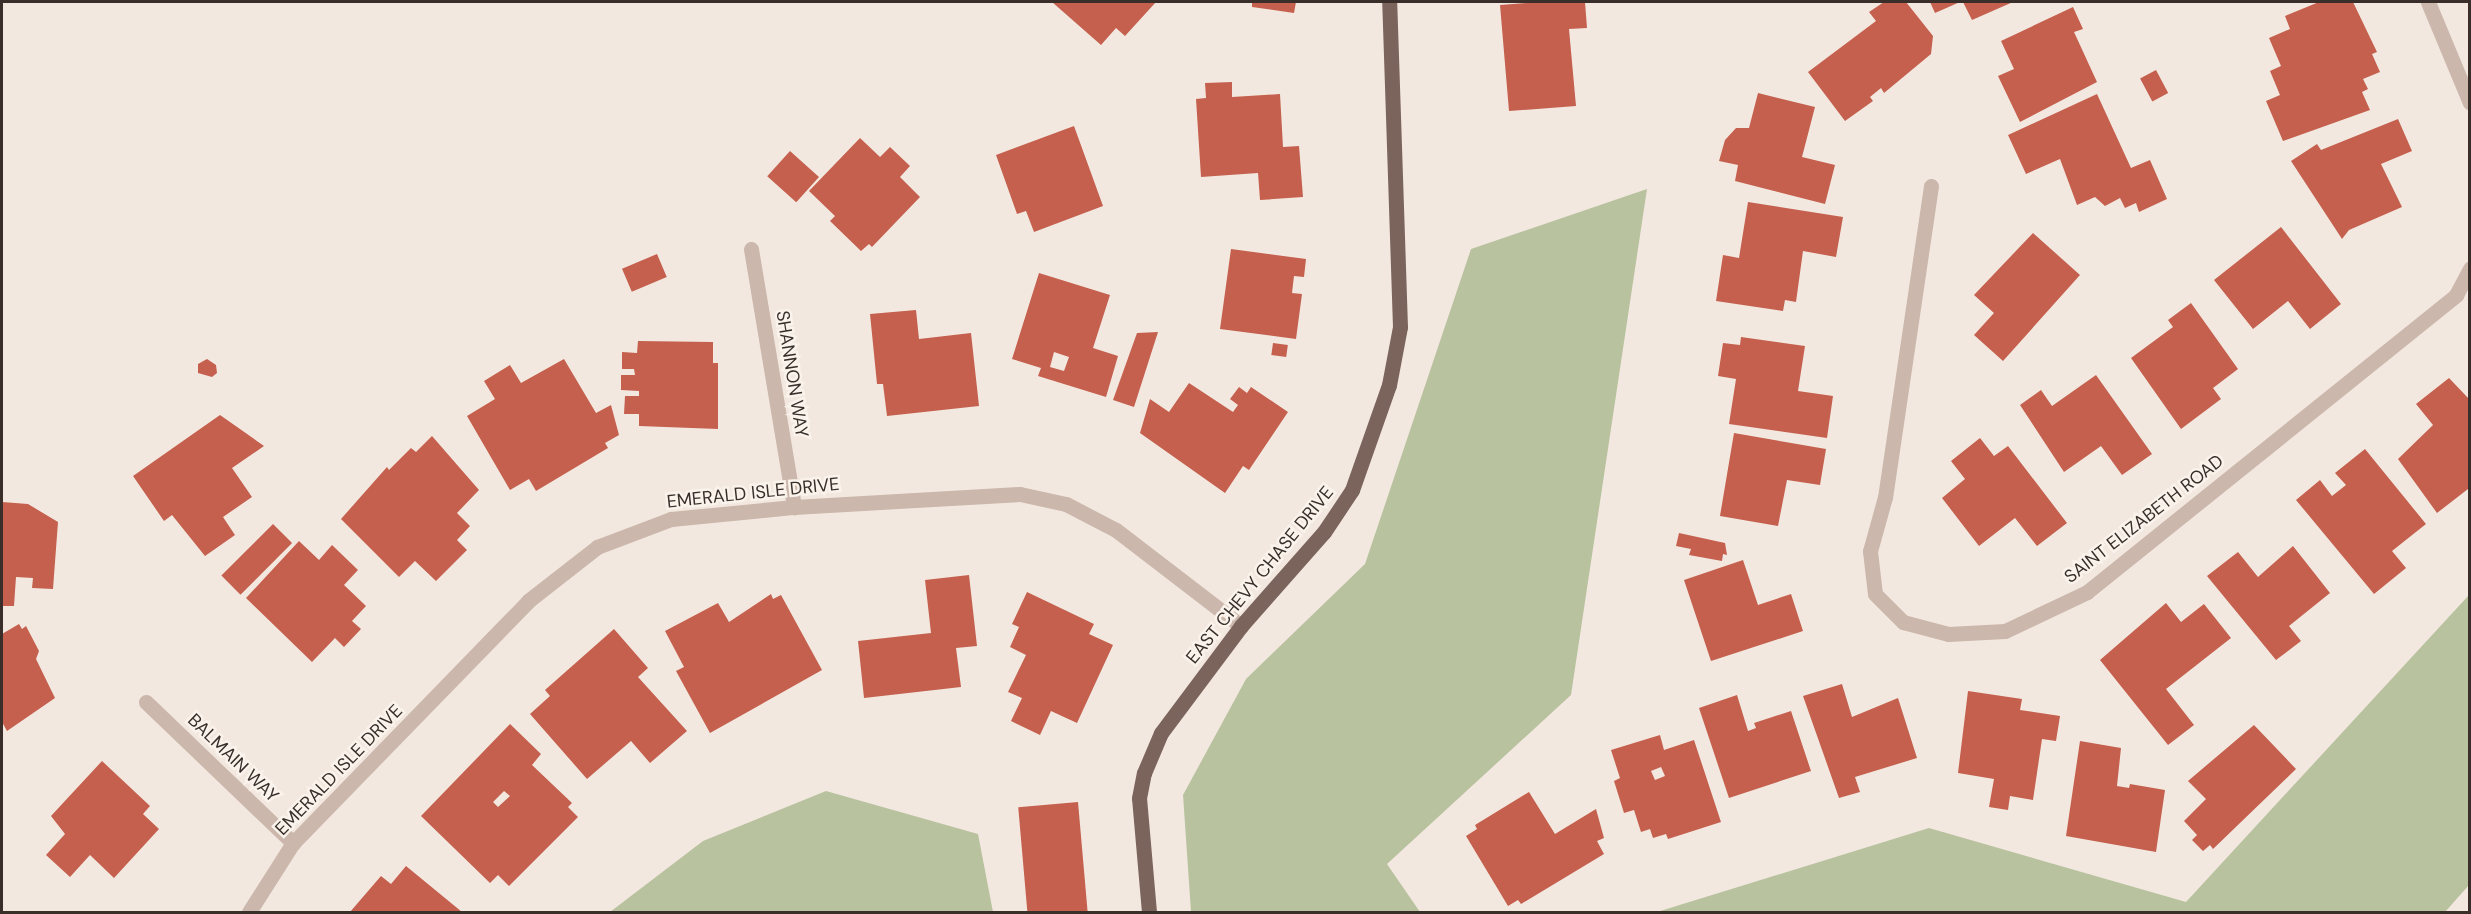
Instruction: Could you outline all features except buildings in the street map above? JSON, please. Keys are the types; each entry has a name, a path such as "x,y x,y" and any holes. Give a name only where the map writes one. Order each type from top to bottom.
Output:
{"main road":[{"name":"EAST CHEVY CHASE DRIVE","path":"1149,912 1139,798 1144,773 1161,733 1241,626 1324,532 1352,490 1389,385 1400,327 1389,2"}],"street":[{"path":"2428,2 2469,103"},
{"name":"SAINT ELIZABETH ROAD","path":"1931,186 1885,497 1870,551 1875,594 1904,622 1948,634 2005,631 2087,592 2456,295 2469,269"},
{"name":"SHANNON WAY","path":"751,249 794,507"},
{"name":"EMERALD ISLE DRIVE","path":"249,912 293,843 528,601 597,547 671,519 794,507 981,494 1020,494 1066,504 1116,530 1241,626"},
{"name":"BALMAIN WAY","path":"146,702 293,843"}],"green space":[{"path":"1647,189 1571,695 1387,864 1420,912 1191,912 1183,795 1246,679 1365,564 1471,249"},
{"path":"2469,595 2469,885 2445,912 1657,912 1929,828 2186,902"},
{"path":"826,791 978,834 993,912 610,912 703,841"}]}
